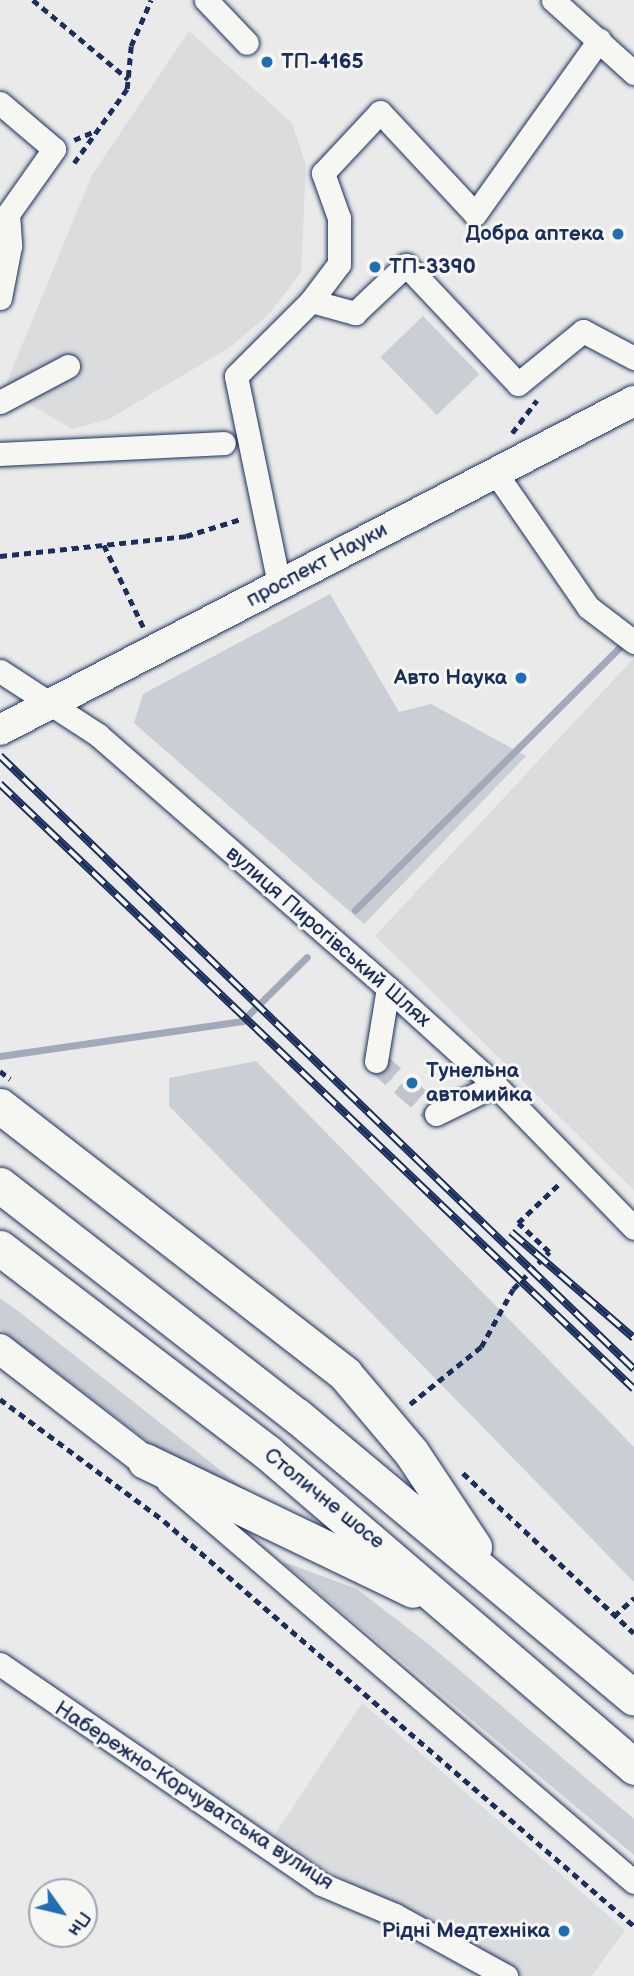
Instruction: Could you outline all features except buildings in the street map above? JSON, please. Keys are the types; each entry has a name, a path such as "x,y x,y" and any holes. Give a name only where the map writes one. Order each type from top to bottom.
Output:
{"highway":[{"path":"0,1106 345,1374 411,1452 494,1576"},
{"path":"0,1185 494,1576 634,1698"},
{"name":"Столичне шосе","path":"0,1248 267,1452 464,1615 634,1767"},
{"path":"145,1461 464,1615"}],"main road":[{"name":"проспект Науки","path":"0,730 634,401"},
{"path":"0,1349 145,1461"}],"street":[{"path":"206,0 247,43"},
{"path":"553,0 634,73"},
{"path":"279,584 236,376 311,301 339,264 339,218 323,173 380,112 475,214 599,40"},
{"path":"0,103 54,149 8,214 0,298"},
{"path":"311,301 355,313 406,265 518,384 583,331 634,358"},
{"path":"0,402 68,366"},
{"path":"0,454 224,443"},
{"path":"495,472 588,607 634,642"},
{"name":"вулиця Пирогівський Шлях","path":"0,671 98,735 388,988 495,1085 634,1228"},
{"path":"376,1060 388,988"},
{"path":"436,1115 495,1085"},
{"path":"145,1461 634,1882"},
{"name":"Набережно-Корчуватська вулиця","path":"0,1664 321,1884 395,1915 506,1976"}],"path":[{"path":"33,0 128,79"},
{"path":"67,173 128,79 131,46 151,0"},
{"path":"0,556 186,536 241,519"},
{"path":"104,545 144,629"},
{"path":"410,1404 481,1348 513,1289 549,1252 518,1223 576,1168"},
{"path":"0,1399 164,1521 634,1926"},
{"path":"614,1616 634,1598"}],"shaded area":[{"path":"189,31 292,123 306,165 301,272 269,314 229,348 109,419 72,429 4,389 92,175"},
{"path":"423,316 479,374 437,415 381,357"},
{"path":"330,594 399,712 431,704 526,756 364,924 134,723 143,694"},
{"path":"634,660 634,1190 375,936"},
{"path":"256,1061 634,1447 634,1582 169,1106 169,1078"},
{"path":"0,1298 267,1507 176,1463 0,1329"},
{"path":"281,1561 357,1589 431,1646 634,1819 634,1855"},
{"path":"362,1703 625,1930 592,1976 516,1976 455,1937 271,1840"}],"waterway":[{"path":"355,910 620,647"},
{"path":"0,1056 242,1021 307,957"}],"tunnel":[{"path":"376,1061 436,1114"}],"railway":[{"path":"0,756 634,1369"},
{"path":"0,784 634,1389"},
{"path":"511,1232 634,1338"}],"place":[{"name":"ТП-4165","path":"267,62"},
{"name":"Добра аптека","path":"618,234"},
{"name":"ТП-3390","path":"375,267"},
{"name":"Авто Наука","path":"521,678"},
{"name":"Тунельна автомийка","path":"412,1083"},
{"name":"Рідні Медтехніка","path":"564,1931"}]}
